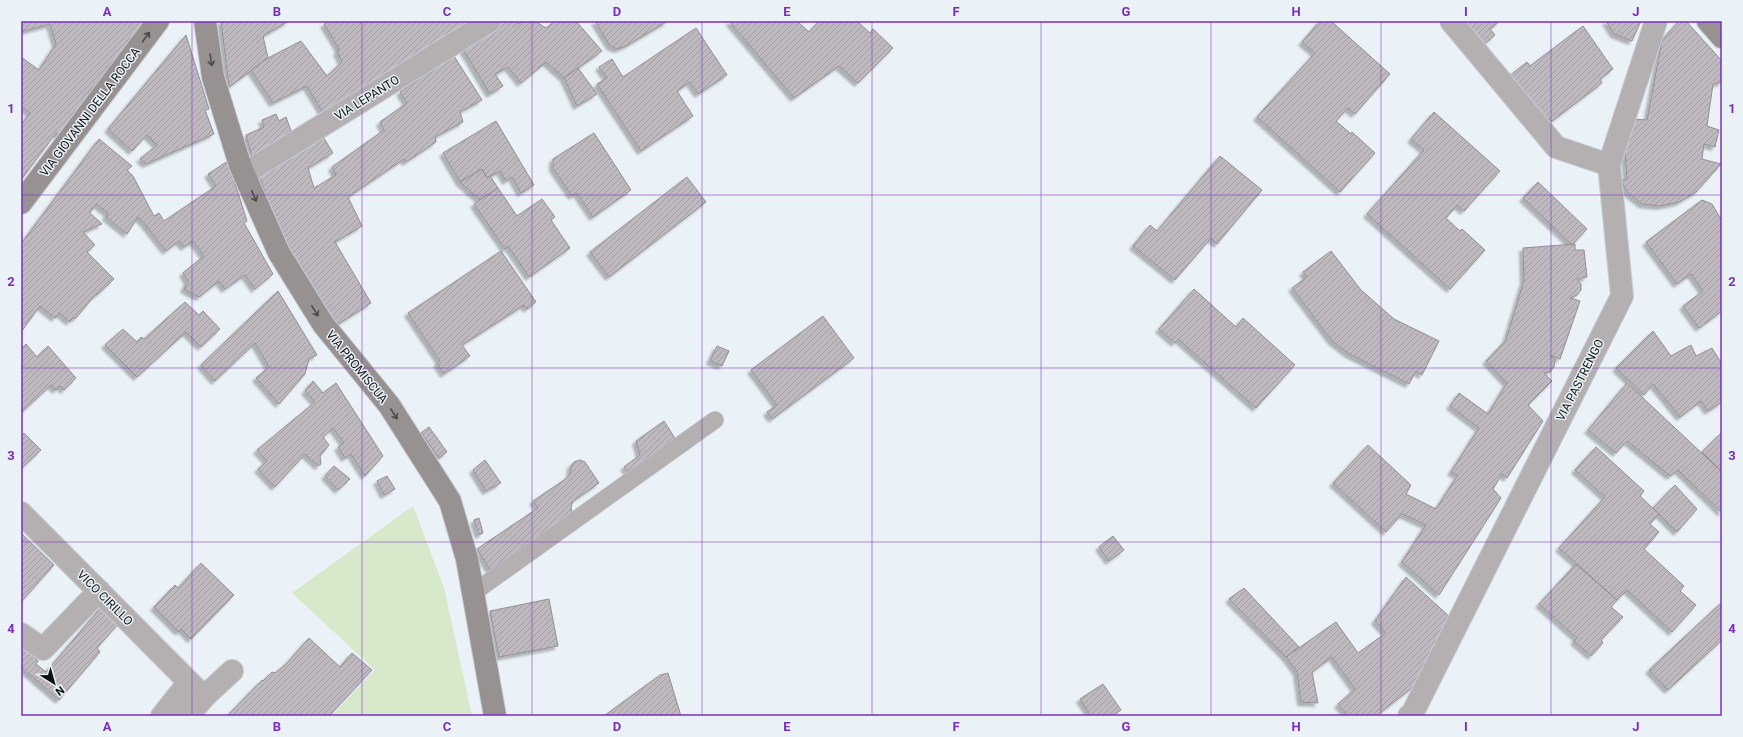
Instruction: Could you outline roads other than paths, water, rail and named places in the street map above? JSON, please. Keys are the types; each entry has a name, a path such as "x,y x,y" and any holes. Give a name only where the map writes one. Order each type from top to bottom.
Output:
{"street":[{"name":"VIA GIOVANNI DELLA ROCCA","path":"21,203 158,21"},
{"name":"VIA PROMISCUA","path":"205,21 214,78 244,174 279,253 323,324 389,405 450,501 467,559 495,716"},
{"name":"VIA LEPANTO","path":"244,174 490,21"},
{"path":"1451,21 1556,147 1609,165"},
{"name":"VIA PASTRENGO","path":"1409,716 1412,714 1622,296 1609,165 1656,21"},
{"path":"1708,21 1722,37"},
{"name":"VICO CIRILLO","path":"21,513 197,690"},
{"path":"21,634 43,649 99,591"},
{"path":"162,716 197,690 232,671"},
{"path":"188,716 197,690"}],"lane":[{"path":"473,592 715,420"}]}
